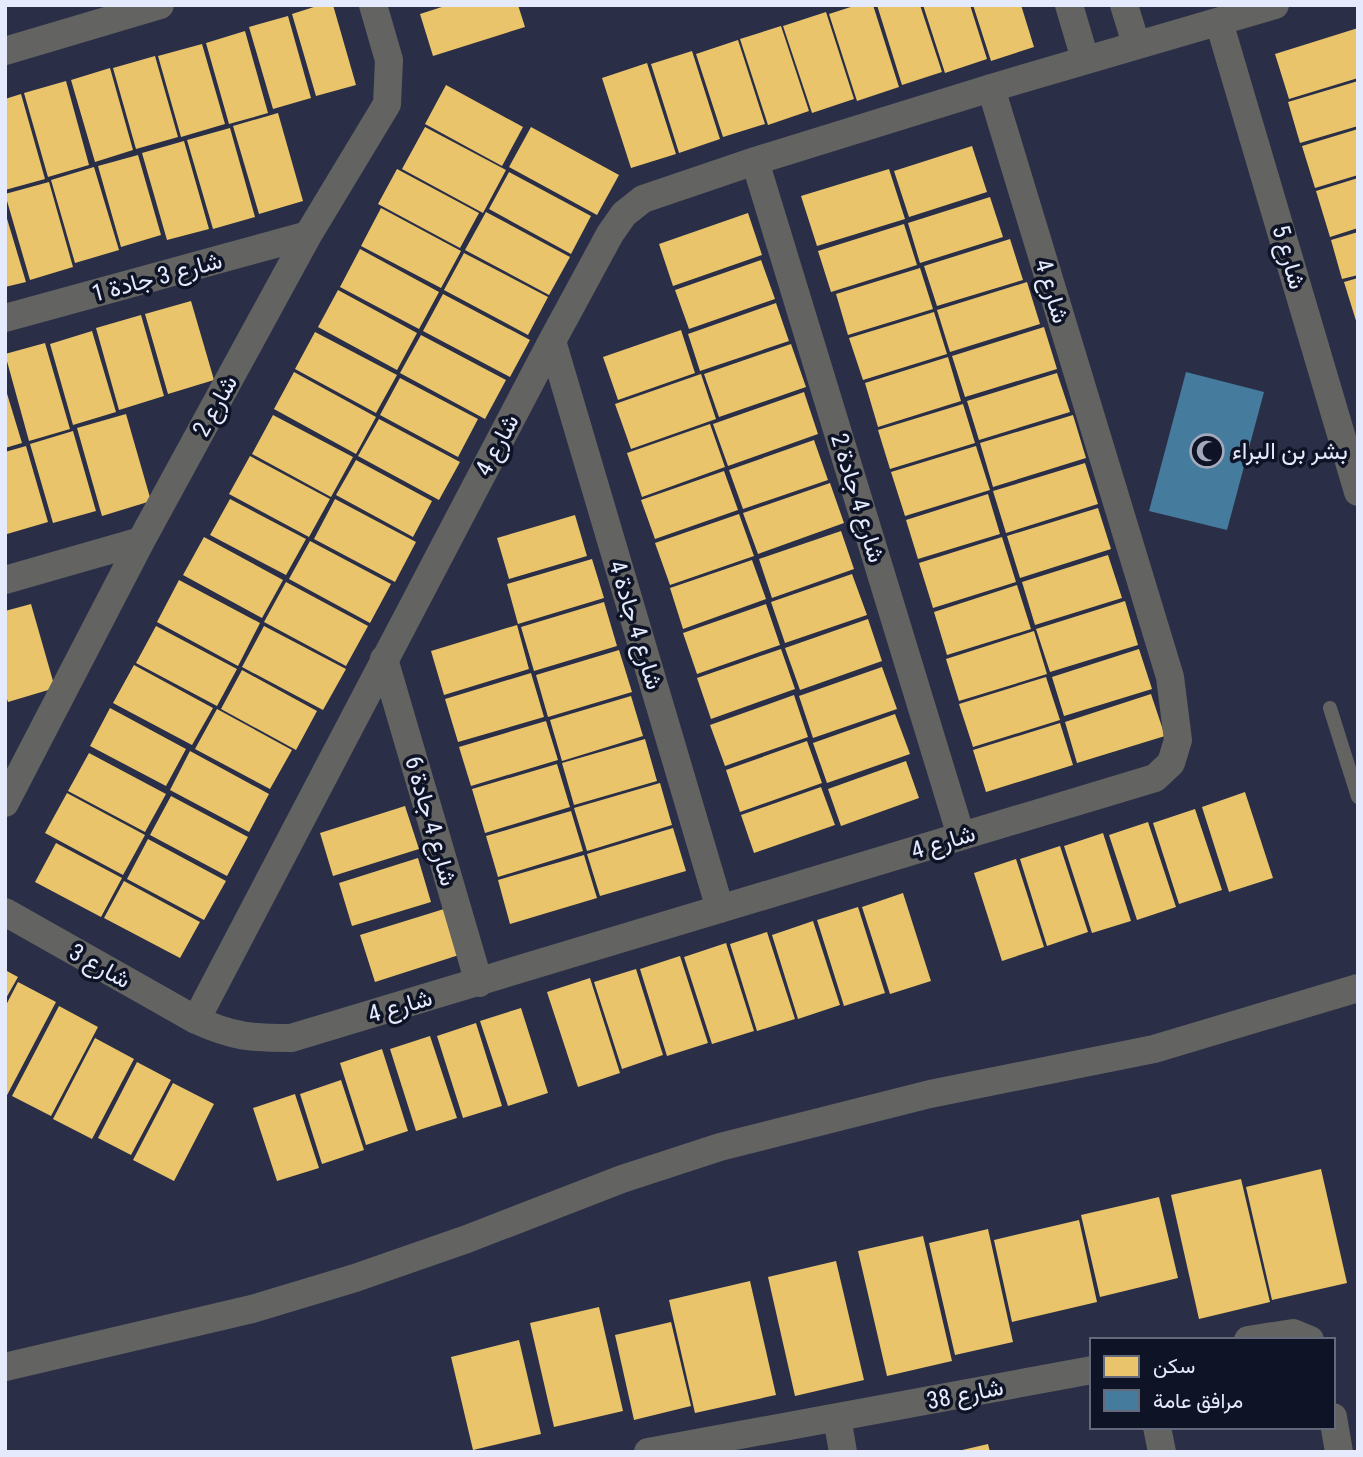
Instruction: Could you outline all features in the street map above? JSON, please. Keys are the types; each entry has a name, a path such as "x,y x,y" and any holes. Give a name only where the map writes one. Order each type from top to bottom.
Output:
{"street":[{"path":"5,51 160,5"},
{"name":"شارع 2","path":"5,803 141,541 309,235 387,104 389,60 373,5"},
{"path":"1069,5 1085,59"},
{"path":"1124,5 1136,44 1275,5"},
{"name":"شارع 5","path":"1219,22 1358,492"},
{"name":"شارع 4","path":"990,88 1170,677 1178,740 1171,763 1155,778 291,1038 247,1038 196,1020 383,659 552,341 610,234 624,214 643,199 755,160 990,88 1085,59 1136,44"},
{"name":"شارع 4 جادة 2","path":"755,160 961,836"},
{"name":"شارع 3 جادة 1","path":"5,318 309,235"},
{"name":"شارع 4 جادة 4","path":"552,341 720,909"},
{"path":"5,580 141,541"},
{"name":"شارع 4 جادة 6","path":"383,659 478,983"},
{"name":"شارع 3","path":"5,912 196,1020"},
{"path":"5,1367 252,1309 355,1278 622,1179 720,1147 930,1094 1154,1049 1358,988"},
{"path":"1257,1338 1293,1334 1304,1338"},
{"name":"شارع 38","path":"648,1452 1090,1370"},
{"path":"837,1418 843,1452"},
{"path":"1157,1429 1162,1452"},
{"path":"1335,1429 1339,1452"}],"lane":[{"path":"1330,708 1358,797"}],"building: سكن":[{"path":"320,5 333,5 356,85 316,96 292,14"},
{"path":"448,5 518,5 525,27 433,56 420,14"},
{"path":"857,5 873,5 899,87 857,101 829,14"},
{"path":"877,5 920,5 942,72 902,85"},
{"path":"923,5 970,5 987,59 945,73"},
{"path":"973,5 1021,5 1034,47 991,61"},
{"path":"826,12 854,99 812,113 783,26"},
{"path":"288,16 311,98 273,109 249,27"},
{"path":"781,26 809,111 768,125 740,39"},
{"path":"1358,28 1358,78 1289,99 1275,54"},
{"path":"245,31 268,113 229,124 206,43"},
{"path":"738,40 765,124 723,137 696,54"},
{"path":"202,44 225,124 181,137 158,56"},
{"path":"692,51 720,139 679,153 651,64"},
{"path":"155,56 178,137 136,149 113,68"},
{"path":"647,63 676,154 631,168 602,78"},
{"path":"110,68 133,150 95,162 71,80"},
{"path":"66,81 89,165 48,177 24,93"},
{"path":"1358,81 1358,126 1300,143 1288,102"},
{"path":"446,85 523,127 502,166 425,124"},
{"path":"21,94 45,179 5,190 5,99"},
{"path":"278,113 303,201 259,214 233,126"},
{"path":"425,127 506,170 483,213 402,169"},
{"path":"531,127 619,175 597,215 509,167"},
{"path":"230,128 255,217 213,229 187,140"},
{"path":"1358,129 1358,175 1315,188 1302,146"},
{"path":"184,141 209,229 167,240 142,153"},
{"path":"972,146 987,192 909,217 894,171"},
{"path":"138,155 161,235 121,247 98,166"},
{"path":"94,167 119,250 75,263 51,180"},
{"path":"397,169 479,213 460,248 378,204"},
{"path":"889,169 905,219 817,246 801,196"},
{"path":"509,172 591,216 571,254 489,209"},
{"path":"1358,178 1358,228 1330,237 1316,191"},
{"path":"49,182 73,267 30,280 5,194"},
{"path":"990,197 1003,237 920,263 908,223"},
{"path":"381,208 461,251 441,288 361,246"},
{"path":"5,212 26,282 5,287"},
{"path":"486,212 570,257 549,295 465,250"},
{"path":"748,213 762,255 673,286 659,244"},
{"path":"904,224 917,265 831,292 818,251"},
{"path":"1358,232 1358,275 1342,279 1331,240"},
{"path":"1010,239 1023,280 937,306 924,266"},
{"path":"360,249 439,292 419,329 340,287"},
{"path":"464,253 548,297 528,335 444,290"},
{"path":"761,260 775,299 689,329 675,290"},
{"path":"920,268 933,309 848,335 836,294"},
{"path":"1358,278 1358,324 1357,324 1344,282"},
{"path":"1027,282 1040,324 950,352 937,310"},
{"path":"338,290 417,333 397,370 318,327"},
{"path":"443,294 530,340 510,377 423,331"},
{"path":"191,301 214,380 168,394 145,314"},
{"path":"776,303 789,341 700,371 688,334"},
{"path":"934,312 947,354 863,380 849,338"},
{"path":"141,315 164,396 119,410 96,328"},
{"path":"1044,327 1057,369 965,397 952,356"},
{"path":"681,330 695,373 618,400 603,357"},
{"path":"92,331 116,412 73,425 50,344"},
{"path":"315,332 397,375 376,413 295,369"},
{"path":"421,335 506,380 485,419 400,373"},
{"path":"45,343 70,429 29,441 5,354"},
{"path":"791,344 806,387 719,417 704,374"},
{"path":"948,357 961,401 878,427 865,383"},
{"path":"294,372 376,417 356,454 274,409"},
{"path":"1057,373 1070,412 979,440 967,401"},
{"path":"701,374 716,419 631,449 615,404"},
{"path":"400,378 478,419 458,457 380,415"},
{"path":"5,387 22,443 5,448"},
{"path":"804,392 818,434 728,466 713,424"},
{"path":"963,404 975,443 890,469 878,430"},
{"path":"126,414 151,501 102,516 77,428"},
{"path":"273,415 353,457 331,497 252,454"},
{"path":"1073,415 1086,458 993,487 980,443"},
{"path":"379,419 460,462 439,500 358,456"},
{"path":"710,424 725,467 642,497 627,453"},
{"path":"73,431 96,511 53,523 30,444"},
{"path":"814,440 828,480 743,509 729,470"},
{"path":"26,446 48,522 7,534 5,452"},
{"path":"976,446 990,490 905,516 891,472"},
{"path":"250,456 330,499 309,537 229,494"},
{"path":"356,460 432,501 413,537 336,495"},
{"path":"1085,463 1098,504 1006,533 993,491"},
{"path":"724,471 738,510 655,539 641,500"},
{"path":"830,483 844,523 758,554 743,513"},
{"path":"988,494 1000,534 918,559 906,520"},
{"path":"230,499 306,539 286,575 210,535"},
{"path":"335,499 416,542 395,582 314,539"},
{"path":"1098,508 1111,549 1020,578 1007,536"},
{"path":"739,514 754,556 670,585 655,543"},
{"path":"575,515 587,556 509,579 497,538"},
{"path":"841,531 854,569 772,598 759,559"},
{"path":"204,537 283,580 262,618 183,575"},
{"path":"1002,537 1016,582 933,608 919,563"},
{"path":"310,541 391,584 370,623 289,579"},
{"path":"1108,555 1122,598 1035,625 1022,582"},
{"path":"592,559 604,598 518,624 507,584"},
{"path":"752,560 766,599 683,629 670,588"},
{"path":"852,574 867,615 785,643 771,602"},
{"path":"179,580 260,623 238,666 157,622"},
{"path":"286,582 368,626 346,666 264,622"},
{"path":"1017,585 1031,629 947,655 934,612"},
{"path":"1125,601 1138,645 1050,672 1036,629"},
{"path":"604,602 617,646 534,671 521,627"},
{"path":"31,604 55,688 8,702 5,693 5,611"},
{"path":"766,604 780,645 697,674 683,633"},
{"path":"868,619 882,661 800,690 785,648"},
{"path":"517,625 529,669 444,695 431,651"},
{"path":"156,626 237,669 217,706 136,663"},
{"path":"264,626 346,669 323,710 242,667"},
{"path":"1034,631 1047,674 959,701 946,659"},
{"path":"781,649 795,689 711,719 697,678"},
{"path":"1139,649 1152,689 1064,716 1052,677"},
{"path":"619,650 632,692 548,717 536,675"},
{"path":"134,665 213,708 192,745 113,703"},
{"path":"882,667 897,709 813,738 799,696"},
{"path":"242,670 317,711 296,750 221,709"},
{"path":"531,673 544,717 458,742 445,699"},
{"path":"1046,677 1060,720 973,747 959,704"},
{"path":"1151,694 1165,736 1077,763 1065,722"},
{"path":"794,695 808,737 725,766 710,725"},
{"path":"631,696 643,736 562,761 550,720"},
{"path":"110,708 186,749 166,786 90,746"},
{"path":"217,709 292,750 270,789 195,749"},
{"path":"895,714 910,754 827,783 813,743"},
{"path":"546,721 558,760 471,786 459,747"},
{"path":"1060,723 1073,765 986,792 973,750"},
{"path":"645,739 657,781 574,805 562,763"},
{"path":"807,741 822,783 740,812 726,770"},
{"path":"190,751 269,794 249,832 170,790"},
{"path":"89,753 166,794 145,832 68,791"},
{"path":"906,761 919,798 841,826 828,789"},
{"path":"557,764 570,807 485,833 472,789"},
{"path":"660,783 672,825 587,851 574,808"},
{"path":"821,787 835,825 754,853 741,815"},
{"path":"1245,792 1273,878 1229,892 1202,807"},
{"path":"67,793 145,835 123,875 45,833"},
{"path":"171,796 248,837 227,876 150,835"},
{"path":"405,806 419,849 333,876 320,833"},
{"path":"1195,809 1222,890 1179,904 1153,823"},
{"path":"571,811 583,851 498,877 486,836"},
{"path":"1148,822 1176,907 1137,920 1109,835"},
{"path":"673,828 686,871 600,896 587,854"},
{"path":"1103,833 1131,921 1092,933 1064,846"},
{"path":"148,839 226,881 204,920 127,879"},
{"path":"56,843 122,878 101,917 35,882"},
{"path":"1060,846 1088,932 1047,946 1020,859"},
{"path":"584,855 597,898 510,924 498,880"},
{"path":"418,858 431,902 352,926 339,883"},
{"path":"1016,859 1044,947 1002,961 974,873"},
{"path":"124,881 200,922 180,958 104,918"},
{"path":"903,893 931,981 890,994 862,907"},
{"path":"858,907 885,993 844,1006 817,920"},
{"path":"444,909 459,955 375,982 360,935"},
{"path":"813,921 840,1005 798,1019 772,935"},
{"path":"767,932 795,1019 757,1031 730,944"},
{"path":"726,943 754,1031 712,1044 684,957"},
{"path":"680,956 708,1043 667,1056 640,969"},
{"path":"636,969 663,1055 622,1069 594,982"},
{"path":"5,970 18,977 5,1000"},
{"path":"590,978 620,1073 578,1087 547,992"},
{"path":"18,982 56,1002 5,1099 5,1007"},
{"path":"59,1006 98,1027 51,1116 12,1096"},
{"path":"521,1008 548,1093 508,1106 480,1021"},
{"path":"476,1023 502,1106 463,1118 437,1036"},
{"path":"430,1036 457,1118 416,1131 390,1049"},
{"path":"95,1038 134,1059 92,1139 53,1119"},
{"path":"382,1049 408,1131 366,1145 340,1063"},
{"path":"137,1062 171,1080 131,1155 98,1138"},
{"path":"341,1080 364,1150 322,1164 300,1094"},
{"path":"173,1083 214,1104 174,1181 133,1160"},
{"path":"295,1094 319,1168 277,1181 253,1108"},
{"path":"1321,1169 1347,1283 1272,1300 1246,1187"},
{"path":"1241,1179 1270,1302 1199,1319 1171,1195"},
{"path":"1159,1197 1178,1278 1100,1297 1081,1215"},
{"path":"1079,1220 1097,1302 1012,1322 994,1240"},
{"path":"988,1229 1013,1342 955,1355 929,1243"},
{"path":"923,1236 952,1361 887,1376 858,1251"},
{"path":"836,1261 864,1380 795,1396 768,1277"},
{"path":"750,1281 776,1395 695,1413 669,1300"},
{"path":"599,1307 623,1411 554,1427 530,1323"},
{"path":"671,1322 691,1406 634,1420 615,1335"},
{"path":"519,1340 541,1434 473,1450 451,1357"},
{"path":"988,1444 990,1452 958,1452 958,1451"}],"building: مرافق عامة":[{"name":"بشر بن البراء","path":"1186,372 1264,392 1227,530 1149,511"}],"place":[{"name":"بشر بن البراء","path":"1207,451"}]}
